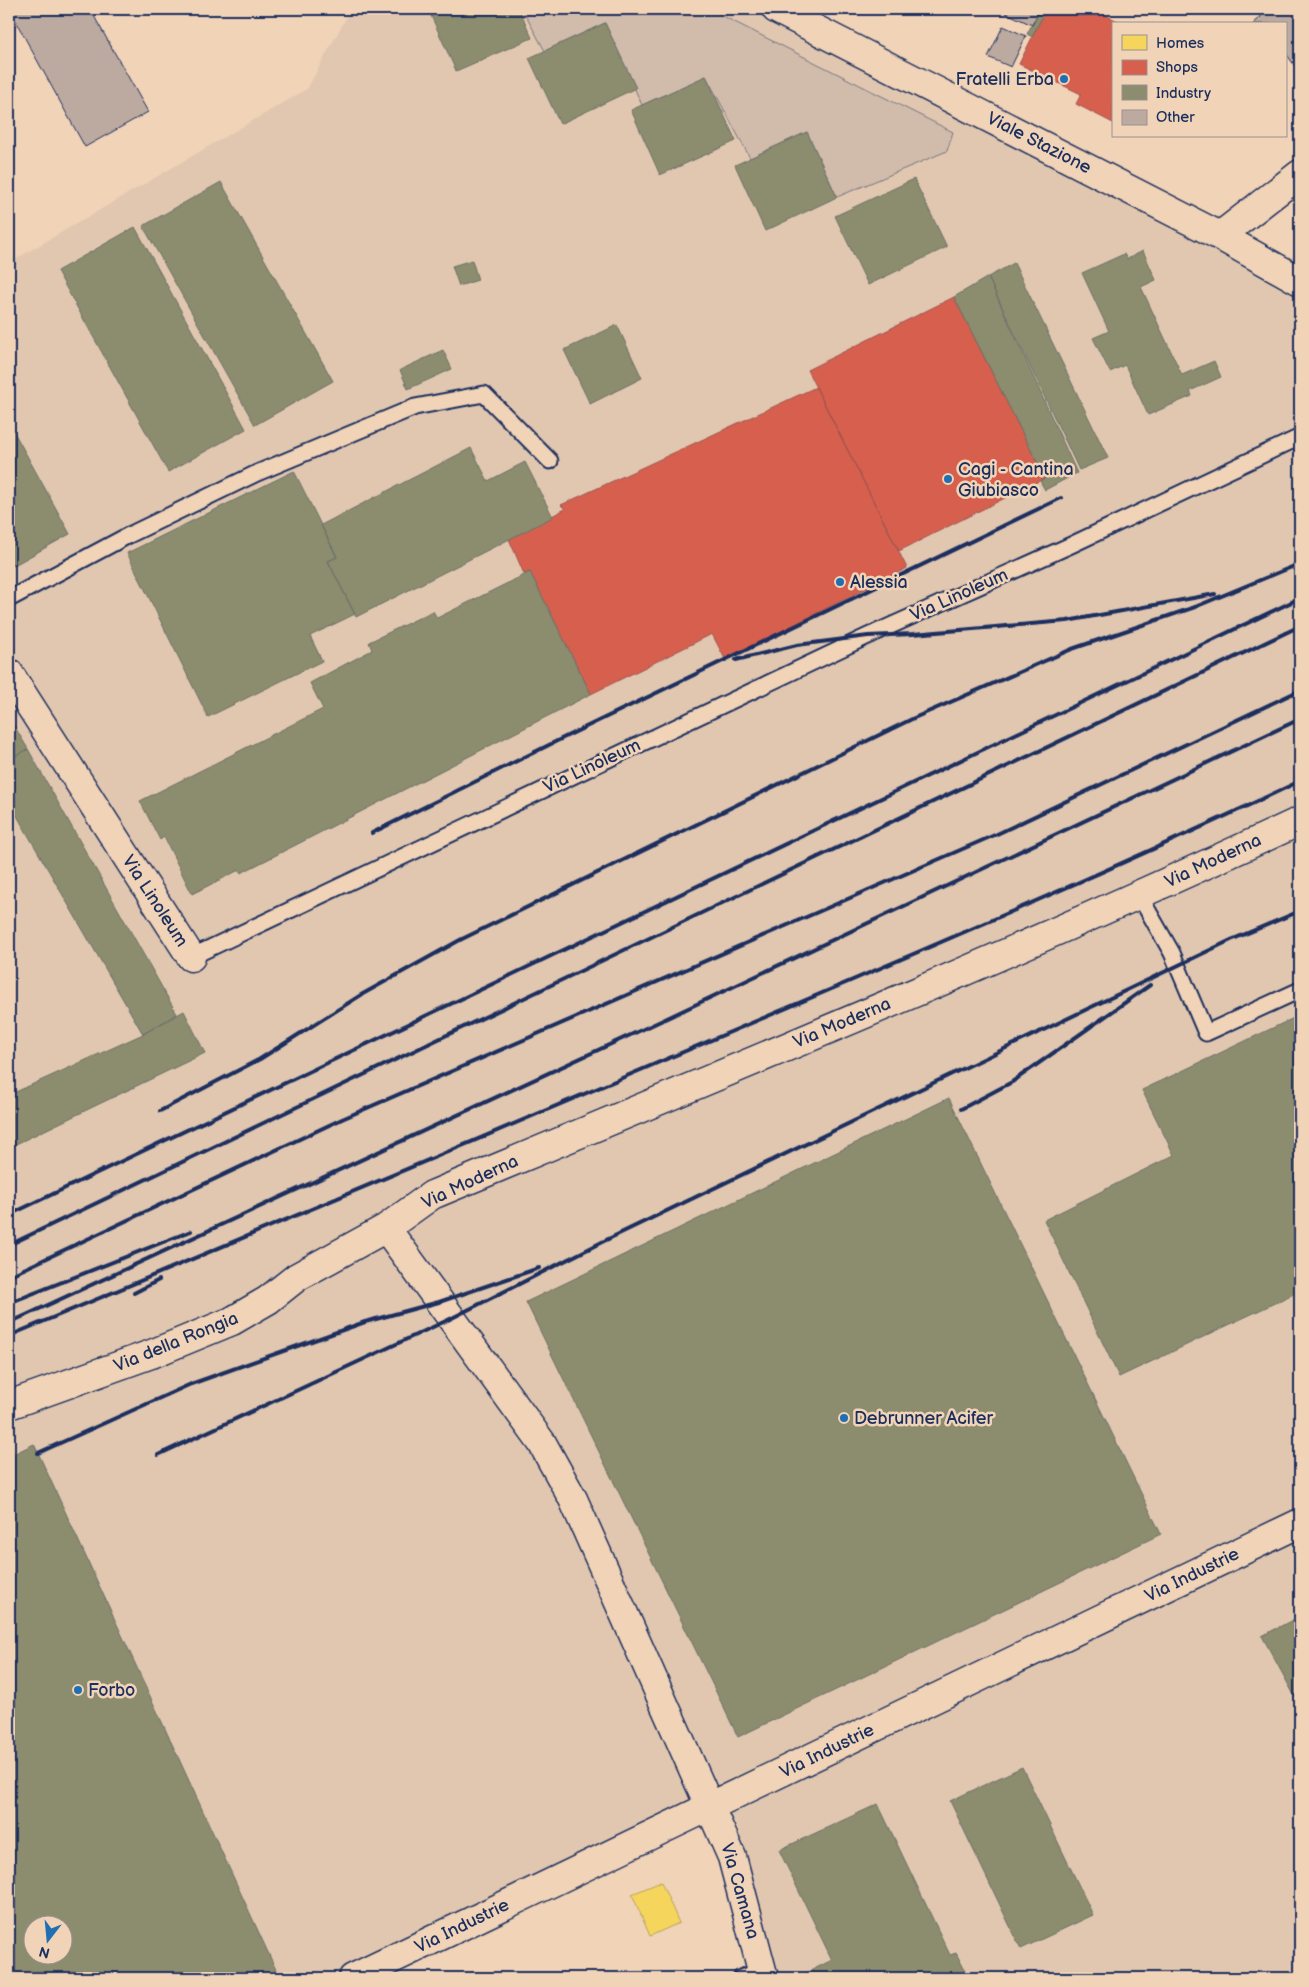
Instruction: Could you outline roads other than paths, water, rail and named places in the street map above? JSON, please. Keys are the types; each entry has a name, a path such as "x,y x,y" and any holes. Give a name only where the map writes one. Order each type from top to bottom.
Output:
{"street":[{"name":"Viale Stazione","path":"776,9 1220,236 1300,281"},
{"path":"1220,236 1300,174"},
{"name":"Via Linoleum","path":"9,673 190,956"},
{"name":"Via Moderna","path":"386,1228 432,1195 855,1018 1140,895 1300,821"},
{"name":"Via della Rongia","path":"9,1405 154,1353 232,1321 268,1300 297,1277 386,1228"},
{"name":"Via Camana","path":"386,1228 450,1319 504,1388 542,1443 573,1499 711,1806 732,1857 756,1975"},
{"name":"Via Industrie","path":"354,1978 1300,1523"}],"lane":[{"path":"9,599 127,536 257,473 415,407 484,394 550,460"},
{"name":"Via Linoleum","path":"190,956 868,636 1071,545 1300,437"},
{"path":"1140,895 1172,953 1206,1033 1300,990"}],"railway":[{"path":"372,833 567,736 1061,498"},
{"path":"160,1111 260,1059 361,995 460,940 914,718 1072,649 1195,607 1299,564"},
{"path":"736,660 797,645 868,636 1067,621 1215,594"},
{"path":"9,1215 1300,598"},
{"path":"9,1245 1300,626"},
{"path":"9,1276 342,1119 997,834 1300,690"},
{"path":"9,1323 665,1019 1300,719"},
{"path":"9,1336 534,1116 1019,909 1300,781"},
{"path":"158,1455 450,1319 602,1242 1231,940 1300,911"},
{"path":"961,1109 1012,1082 1150,985"},
{"path":"9,1303 191,1231"},
{"path":"38,1453 191,1384 365,1322 439,1302 539,1268"},
{"path":"134,1293 159,1280"}],"place":[{"name":"Fratelli Erba","path":"1064,79"},
{"name":"Cagi - Cantina Giubiasco","path":"948,479"},
{"name":"Alessia","path":"840,582"},
{"name":"Debrunner Acifer","path":"844,1418"},
{"name":"Forbo","path":"78,1690"}]}
